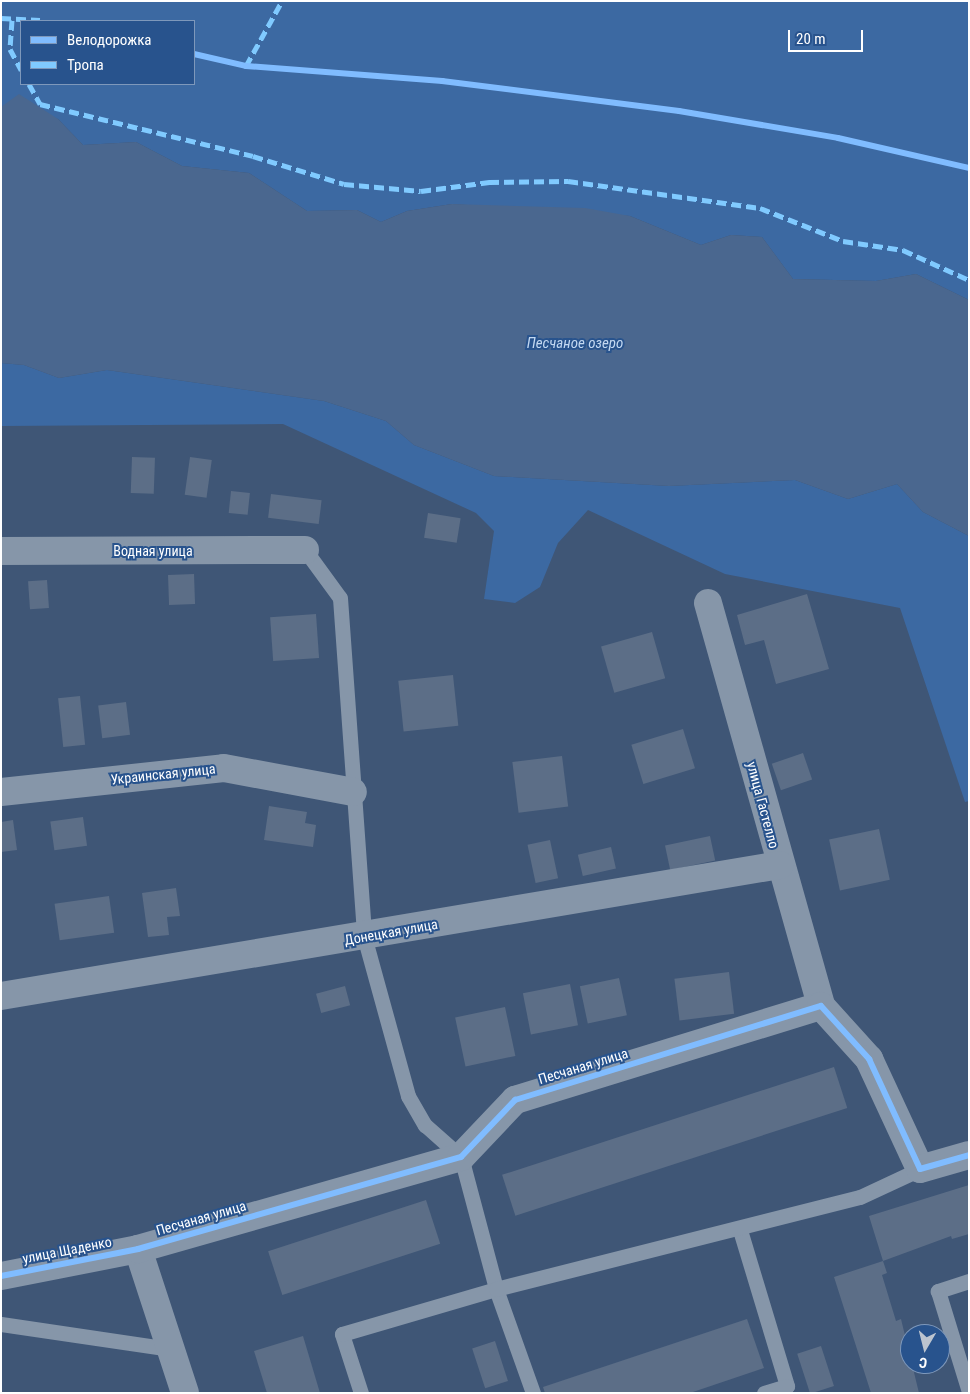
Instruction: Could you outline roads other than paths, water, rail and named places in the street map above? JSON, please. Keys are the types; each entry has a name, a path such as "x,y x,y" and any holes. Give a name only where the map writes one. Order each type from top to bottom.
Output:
{"street":[{"name":"Водная улица","path":"1,551 305,550"},
{"name":"улица Гастелло","path":"708,603 821,1006"},
{"name":"Украинская улица","path":"1,792 224,768 353,792"},
{"name":"Донецкая улица","path":"1,996 780,865"},
{"name":"Песчаная улица","path":"138,1249 461,1158 515,1100 821,1006"},
{"path":"821,1006 869,1059 920,1169 969,1154"},
{"path":"138,1249 185,1393"},
{"name":"улица Щаденко","path":"1,1276 138,1249"}],"lane":[{"path":"305,550 340,598 364,936 408,1096 425,1125 461,1158 496,1289 533,1393"},
{"path":"361,1393 342,1334 496,1289 740,1230 860,1197 920,1169"},
{"path":"740,1230 787,1386 764,1393"},
{"path":"969,1281 938,1291 969,1392"},
{"path":"1,1324 171,1349"}],"water":[{"name":"Песчаное озеро","path":"19,94 58,119 83,145 136,142 182,166 249,173 307,211 357,210 381,222 407,211 452,204 585,208 630,216 701,245 731,235 762,237 793,279 876,281 916,274 969,300 969,536 923,512 897,484 848,499 795,480 669,486 494,476 414,445 386,421 324,401 107,370 59,378 24,365 1,363 1,107"}]}
